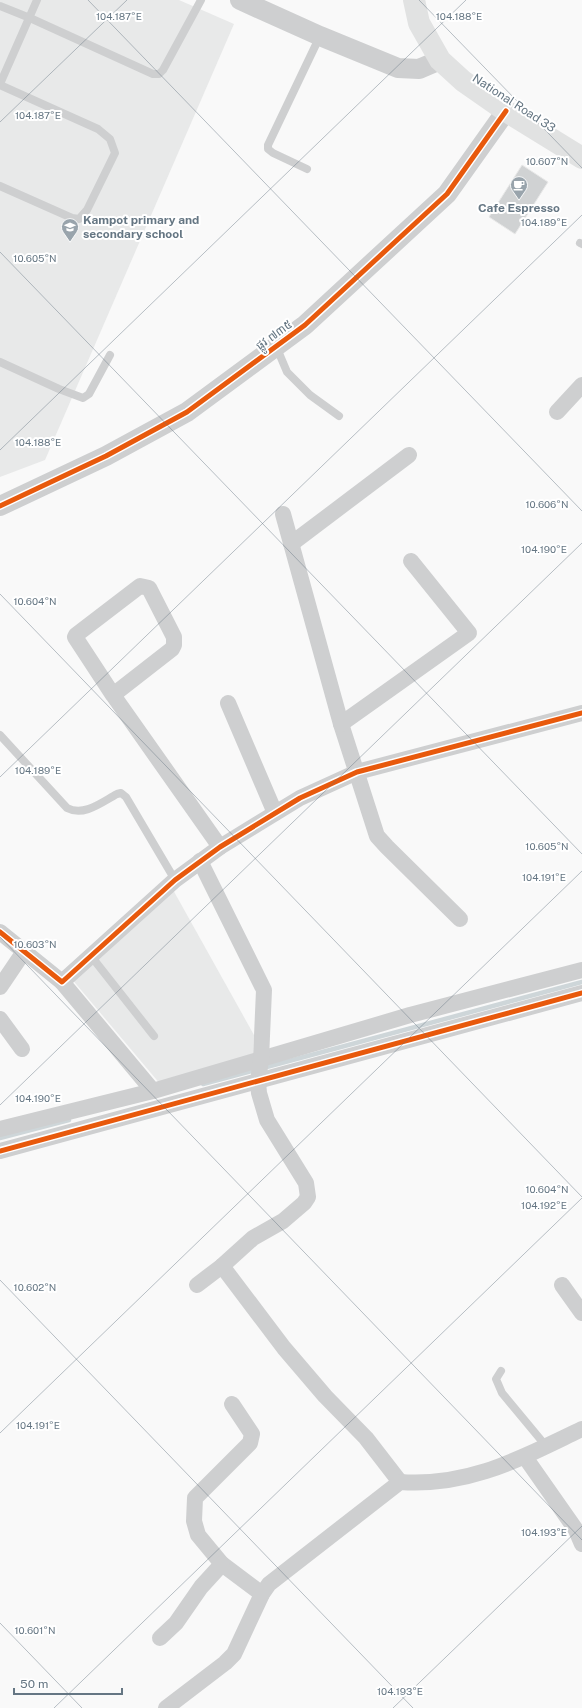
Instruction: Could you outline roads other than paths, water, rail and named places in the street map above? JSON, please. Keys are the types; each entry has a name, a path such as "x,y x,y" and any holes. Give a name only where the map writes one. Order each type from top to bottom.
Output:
{"main road":[{"name":"National Road 33","path":"414,0 420,23 440,60 463,81 506,111 582,158"}],"street":[{"path":"240,0 320,36 398,68 419,69 440,60"},
{"name":"ផ្លូវ ៧៣៥","path":"0,506 106,456 187,412 304,325 447,194 506,111"},
{"path":"557,412 582,385"},
{"path":"292,544 409,454"},
{"path":"283,514 342,724 377,836 460,919"},
{"path":"342,724 469,632 411,561"},
{"path":"113,695 172,649 174,645 174,637 149,588 146,586 140,586 76,635 75,638 113,695 220,847"},
{"path":"228,704 276,813"},
{"path":"62,982 175,880 220,847 300,798 358,772 582,713"},
{"path":"198,1285 253,1238 283,1221 304,1203 308,1197 306,1182 267,1120 259,1093 258,1082 261,1059 264,990 200,861"},
{"path":"0,932 23,953 62,982 153,1091"},
{"path":"0,987 23,953"},
{"path":"0,1129 153,1091 410,1015 582,970"},
{"path":"0,1151 258,1082 582,992"},
{"path":"0,1019 22,1049"},
{"path":"222,1266 284,1348 325,1396 366,1438 400,1482"},
{"path":"562,1285 582,1313"},
{"path":"232,1404 252,1434 250,1443 196,1498 194,1521 198,1535 222,1564 262,1594"},
{"path":"166,1708 225,1663 234,1654 262,1594 269,1584 400,1482 414,1483 450,1481 474,1476 525,1457 582,1429"},
{"path":"525,1457 576,1530 582,1544"},
{"path":"160,1638 176,1623 201,1587 222,1564"}],"lane":[{"path":"0,186 72,218 79,219 87,210 115,153 110,139 98,130 0,85 37,0"},
{"path":"0,6 30,18 153,74 159,74 163,70 201,0"},
{"path":"307,169 273,153 268,149 268,145 320,36"},
{"path":"276,346 287,372 310,394 339,416"},
{"path":"0,362 65,392 83,398 89,394 110,355"},
{"path":"0,735 68,808 74,812 83,811 117,794 121,794 126,797 175,880"},
{"path":"91,956 154,1036"},
{"path":"501,1372 496,1380 502,1393 546,1446"}],"waterway":[{"path":"263,1068 582,982"},
{"path":"203,1084 256,1070"},
{"path":"0,1138 69,1120"}],"place":[{"name":"Cafe Espresso","path":"519,200"},
{"name":"Kampot primary and secondary school","path":"70,242"}]}
